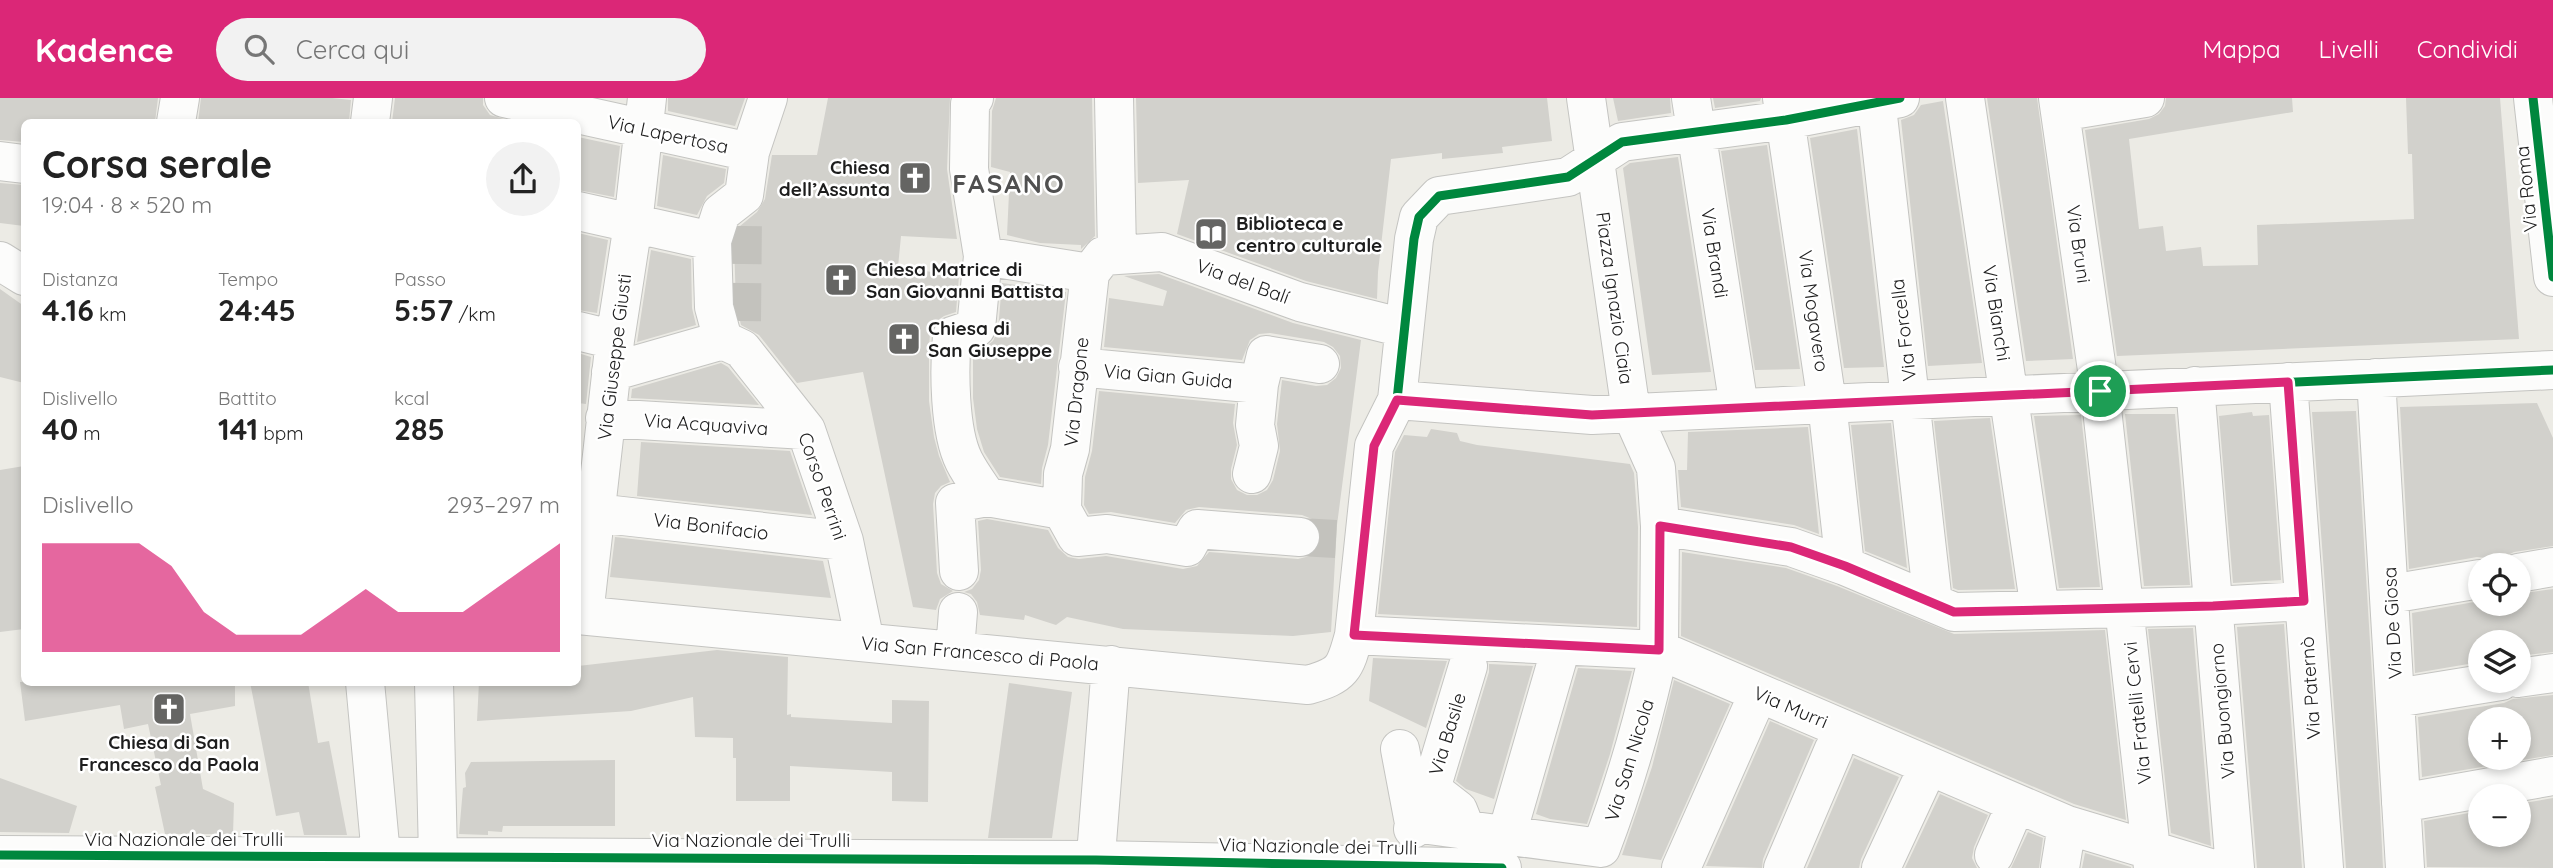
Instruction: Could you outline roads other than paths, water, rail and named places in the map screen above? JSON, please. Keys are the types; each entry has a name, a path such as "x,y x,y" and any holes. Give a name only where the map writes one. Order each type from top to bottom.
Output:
{"street":[{"path":"176,119 180,98"},
{"path":"370,119 373,98"},
{"name":"Via Lapertosa","path":"504,98 644,113 750,152"},
{"name":"Corso Perrini","path":"768,98 750,152 743,204 721,213 712,241 714,307 806,430 844,541 865,642"},
{"path":"974,98 970,104 970,169 983,256 976,328 952,336 950,361 955,432 963,459 987,498"},
{"name":"Via Dragone","path":"1069,524 1063,474 1070,449 1078,367 1103,263 1114,98"},
{"name":"Piazza Ignazio Ciaia","path":"1397,400 1592,415 1632,412 1586,98"},
{"name":"Via Bianchi","path":"1965,98 2040,610"},
{"path":"2059,105 2145,98"},
{"name":"Via Roma","path":"2533,98 2553,277"},
{"path":"1397,400 1414,239 1419,217 1439,195 1568,177 1622,142 1694,115 1884,99"},
{"name":"Via Forcella","path":"1884,99 1911,399 1933,603"},
{"name":"Via Bruni","path":"2059,105 2100,391"},
{"name":"Via Mogavero","path":"1784,109 1827,403 1845,566"},
{"name":"Via Giuseppe Giusti","path":"581,615 587,512 606,418 633,224 644,113"},
{"name":"Via Brandi","path":"1694,115 1739,407"},
{"path":"0,161 21,164"},
{"path":"581,212 712,241"},
{"name":"Via del Balí","path":"983,256 1103,263 1162,252 1300,302 1404,328"},
{"path":"0,261 21,274"},
{"path":"581,333 613,356 736,337"},
{"path":"959,570 955,503 987,498 1107,534 1187,547 1197,529 1245,501 1259,446 1255,425 1259,384 1266,355 1320,364"},
{"name":"Via Gian Guida","path":"1078,367 1259,384"},
{"path":"1632,412 2553,370"},
{"name":"Via De Giosa","path":"2376,378 2405,868"},
{"name":"Via Paternò","path":"2288,382 2324,868"},
{"name":"Via Buongiorno","path":"2195,386 2235,868"},
{"name":"Via Fratelli Cervi","path":"2100,391 2153,859"},
{"name":"Via San Francesco di Paola","path":"581,615 1308,685 1333,678 1347,662 1354,635 1333,539 1397,400"},
{"name":"Via San Nicola","path":"1483,853 1601,848 1616,808 1643,721 1656,661 1660,526 1656,468 1632,412"},
{"name":"Via Acquaviva","path":"606,418 806,430"},
{"path":"1245,501 1333,539"},
{"name":"Via Bonifacio","path":"587,512 844,541"},
{"path":"1660,526 1791,547 1845,566 1954,612 2213,606 2304,601"},
{"path":"2531,571 2553,567"},
{"path":"2390,594 2468,581"},
{"path":"955,650 958,612"},
{"name":"Via Murri","path":"1354,635 1656,661 1928,767 2153,859 2210,868"},
{"path":"1414,823 1483,853 1556,661"},
{"path":"1096,864 1111,665"},
{"name":"Via Basile","path":"1468,666 1431,789 1458,810 1483,853"},
{"path":"2531,676 2553,673"},
{"path":"365,686 381,856"},
{"path":"434,686 438,856"},
{"path":"2396,698 2468,686"},
{"path":"1681,868 1751,710"},
{"path":"1400,749 1414,823 1409,865"},
{"path":"1783,868 1834,749"},
{"path":"1881,868 1928,767"},
{"path":"2401,803 2553,776"},
{"path":"1994,856 2016,804"},
{"path":"2060,868 2067,825"},
{"name":"Via Nazionale dei Trulli","path":"0,855 114,862 323,863 381,856 438,856 1409,865 1483,853"}],"tunnel":[{"path":"742,321 743,212"},
{"path":"1300,537 1336,539"}],"place":[{"name":"Chiesa dell’Assunta","path":"915,178"},
{"name":"Biblioteca e centro culturale","path":"1211,234"},
{"name":"Chiesa Matrice di San Giovanni Battista","path":"841,280"},
{"name":"Chiesa di San Giuseppe","path":"904,339"},
{"name":"Chiesa di San Francesco da Paola","path":"169,709"}],"district":[{"name":"FASANO","path":"1009,184"}]}
